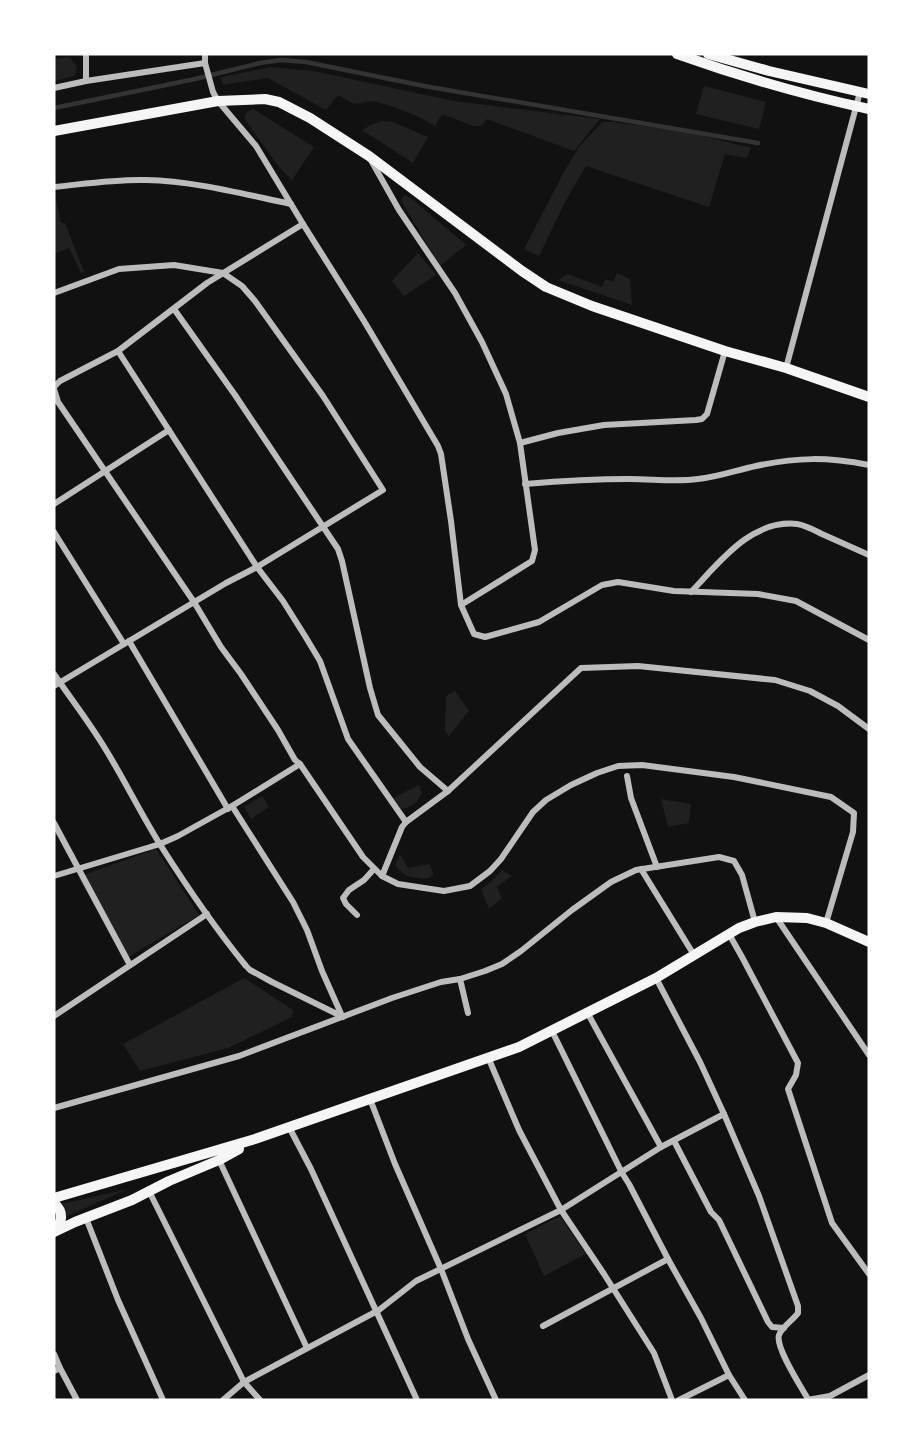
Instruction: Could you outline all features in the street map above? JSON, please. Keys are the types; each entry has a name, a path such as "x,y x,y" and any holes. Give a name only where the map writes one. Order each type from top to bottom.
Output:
{"main road":[{"path":"677,54 788,89 869,108"},
{"path":"708,54 864,93"},
{"path":"54,131 218,101 265,99 279,102 310,118 369,156 546,287 592,306 724,351 786,368 869,397"},
{"path":"54,1198 255,1139 519,1047 656,978 739,928 755,922 776,917 807,918 826,923 869,942"},
{"path":"54,1232 132,1200 169,1181 219,1160 255,1139"},
{"path":"54,1203 62,1215 59,1226 54,1232"}],"street":[{"path":"86,54 86,81"},
{"path":"205,54 212,90 218,101 256,146 438,446 451,520 460,605 474,634 485,637 538,622 602,585 618,582 674,591 758,594 796,601 869,640"},
{"path":"54,88 205,63"},
{"path":"786,368 855,106 864,93"},
{"path":"369,156 399,210 455,292 482,342 506,394 520,443 534,550 532,561 460,605"},
{"path":"54,187 123,180 147,180 209,188 291,204"},
{"path":"303,224 223,273 118,351 60,381 54,388 56,404 194,603 278,730 295,760 363,857 382,876 398,884 444,891 470,886 496,865 533,812 546,800 597,773 618,766 642,765 734,777 831,796 854,813 853,832 826,923"},
{"path":"54,293 119,269 174,265 223,273 242,285 255,301 323,396 383,490 57,684"},
{"path":"174,309 235,395 338,549 378,715 420,767 448,791"},
{"path":"118,351 320,661 345,734 406,822"},
{"path":"520,443 558,433 604,425 702,419 706,414 724,351"},
{"path":"54,504 169,430"},
{"path":"525,484 562,481 699,479 804,458 824,458 869,465"},
{"path":"691,592 746,538 776,526 798,524 869,555"},
{"path":"54,532 127,643 230,808 293,902 343,1017"},
{"path":"382,876 406,822 448,791 581,668 638,666 775,680 810,691 838,706 869,729"},
{"path":"54,674 57,684 68,692 105,749 159,844 237,956 250,970 343,1017"},
{"path":"54,876 178,836 230,808 300,764"},
{"path":"627,776 631,798 657,867"},
{"path":"54,823 130,965"},
{"path":"54,1108 240,1056 441,982 485,971 502,964 521,951 611,882 636,870 719,857 734,861 742,875 755,922"},
{"path":"357,915 343,898 374,868"},
{"path":"641,869 694,955"},
{"path":"54,1016 207,914"},
{"path":"776,917 869,1055"},
{"path":"729,934 798,1063 796,1076 788,1089 832,1223 869,1274"},
{"path":"656,978 724,1114 759,1196 798,1306 798,1313 778,1336 779,1347 808,1400 830,1396 869,1375"},
{"path":"460,979 468,1013"},
{"path":"587,1012 662,1147"},
{"path":"552,1031 622,1173 701,1318 729,1375 746,1400"},
{"path":"488,1057 519,1130 561,1210 654,1353 672,1400"},
{"path":"370,1098 468,1339 496,1400"},
{"path":"223,1400 244,1382 376,1312 416,1281 561,1210 662,1147 724,1114"},
{"path":"290,1127 417,1400"},
{"path":"674,1141 711,1212 719,1220 768,1322 772,1327 784,1328"},
{"path":"219,1160 307,1348"},
{"path":"149,1191 244,1382 260,1400"},
{"path":"86,1218 118,1300 164,1400"},
{"path":"543,1326 668,1259"},
{"path":"54,1354 57,1369 77,1400"},
{"path":"679,1400 729,1375"}],"shaded area":[{"path":"69,57 76,66 74,76 54,81 54,59"},
{"path":"271,67 313,71 454,101 600,119 574,151 487,119 482,126 474,126 442,114 435,126 397,108 373,101 354,104 338,95 326,110 268,78 223,85 221,77"},
{"path":"704,86 766,102 759,129 696,114"},
{"path":"253,109 314,147 292,180 279,167 246,121 244,117"},
{"path":"381,121 393,122 428,137 413,163 362,130"},
{"path":"602,122 687,132 751,148 747,158 725,154 709,207 586,166 566,200 539,256 524,249 579,147"},
{"path":"405,195 466,245 440,266 403,204 401,199"},
{"path":"56,198 61,223 65,223 84,272 81,273 69,248 54,254 54,199"},
{"path":"418,253 436,275 404,296 392,281"},
{"path":"617,273 630,279 632,305 558,280 568,274 602,287 605,279 613,282"},
{"path":"455,691 469,711 449,736 445,731 446,696"},
{"path":"419,785 422,793 418,799 411,806 401,809 393,798"},
{"path":"262,796 269,807 251,819 244,807"},
{"path":"661,799 691,804 689,823 668,827"},
{"path":"156,849 199,915 125,959 78,877"},
{"path":"400,854 408,868 429,864 434,874 427,879 405,875 395,865"},
{"path":"502,870 512,876 497,887 502,898 489,909 481,889"},
{"path":"244,978 293,1010 292,1017 228,1048 140,1071 123,1044"},
{"path":"128,1189 65,1217 61,1204"},
{"path":"560,1216 586,1254 544,1276 525,1234"}],"waterway":[{"path":"54,108 281,60 306,62 424,86 758,143"}]}
